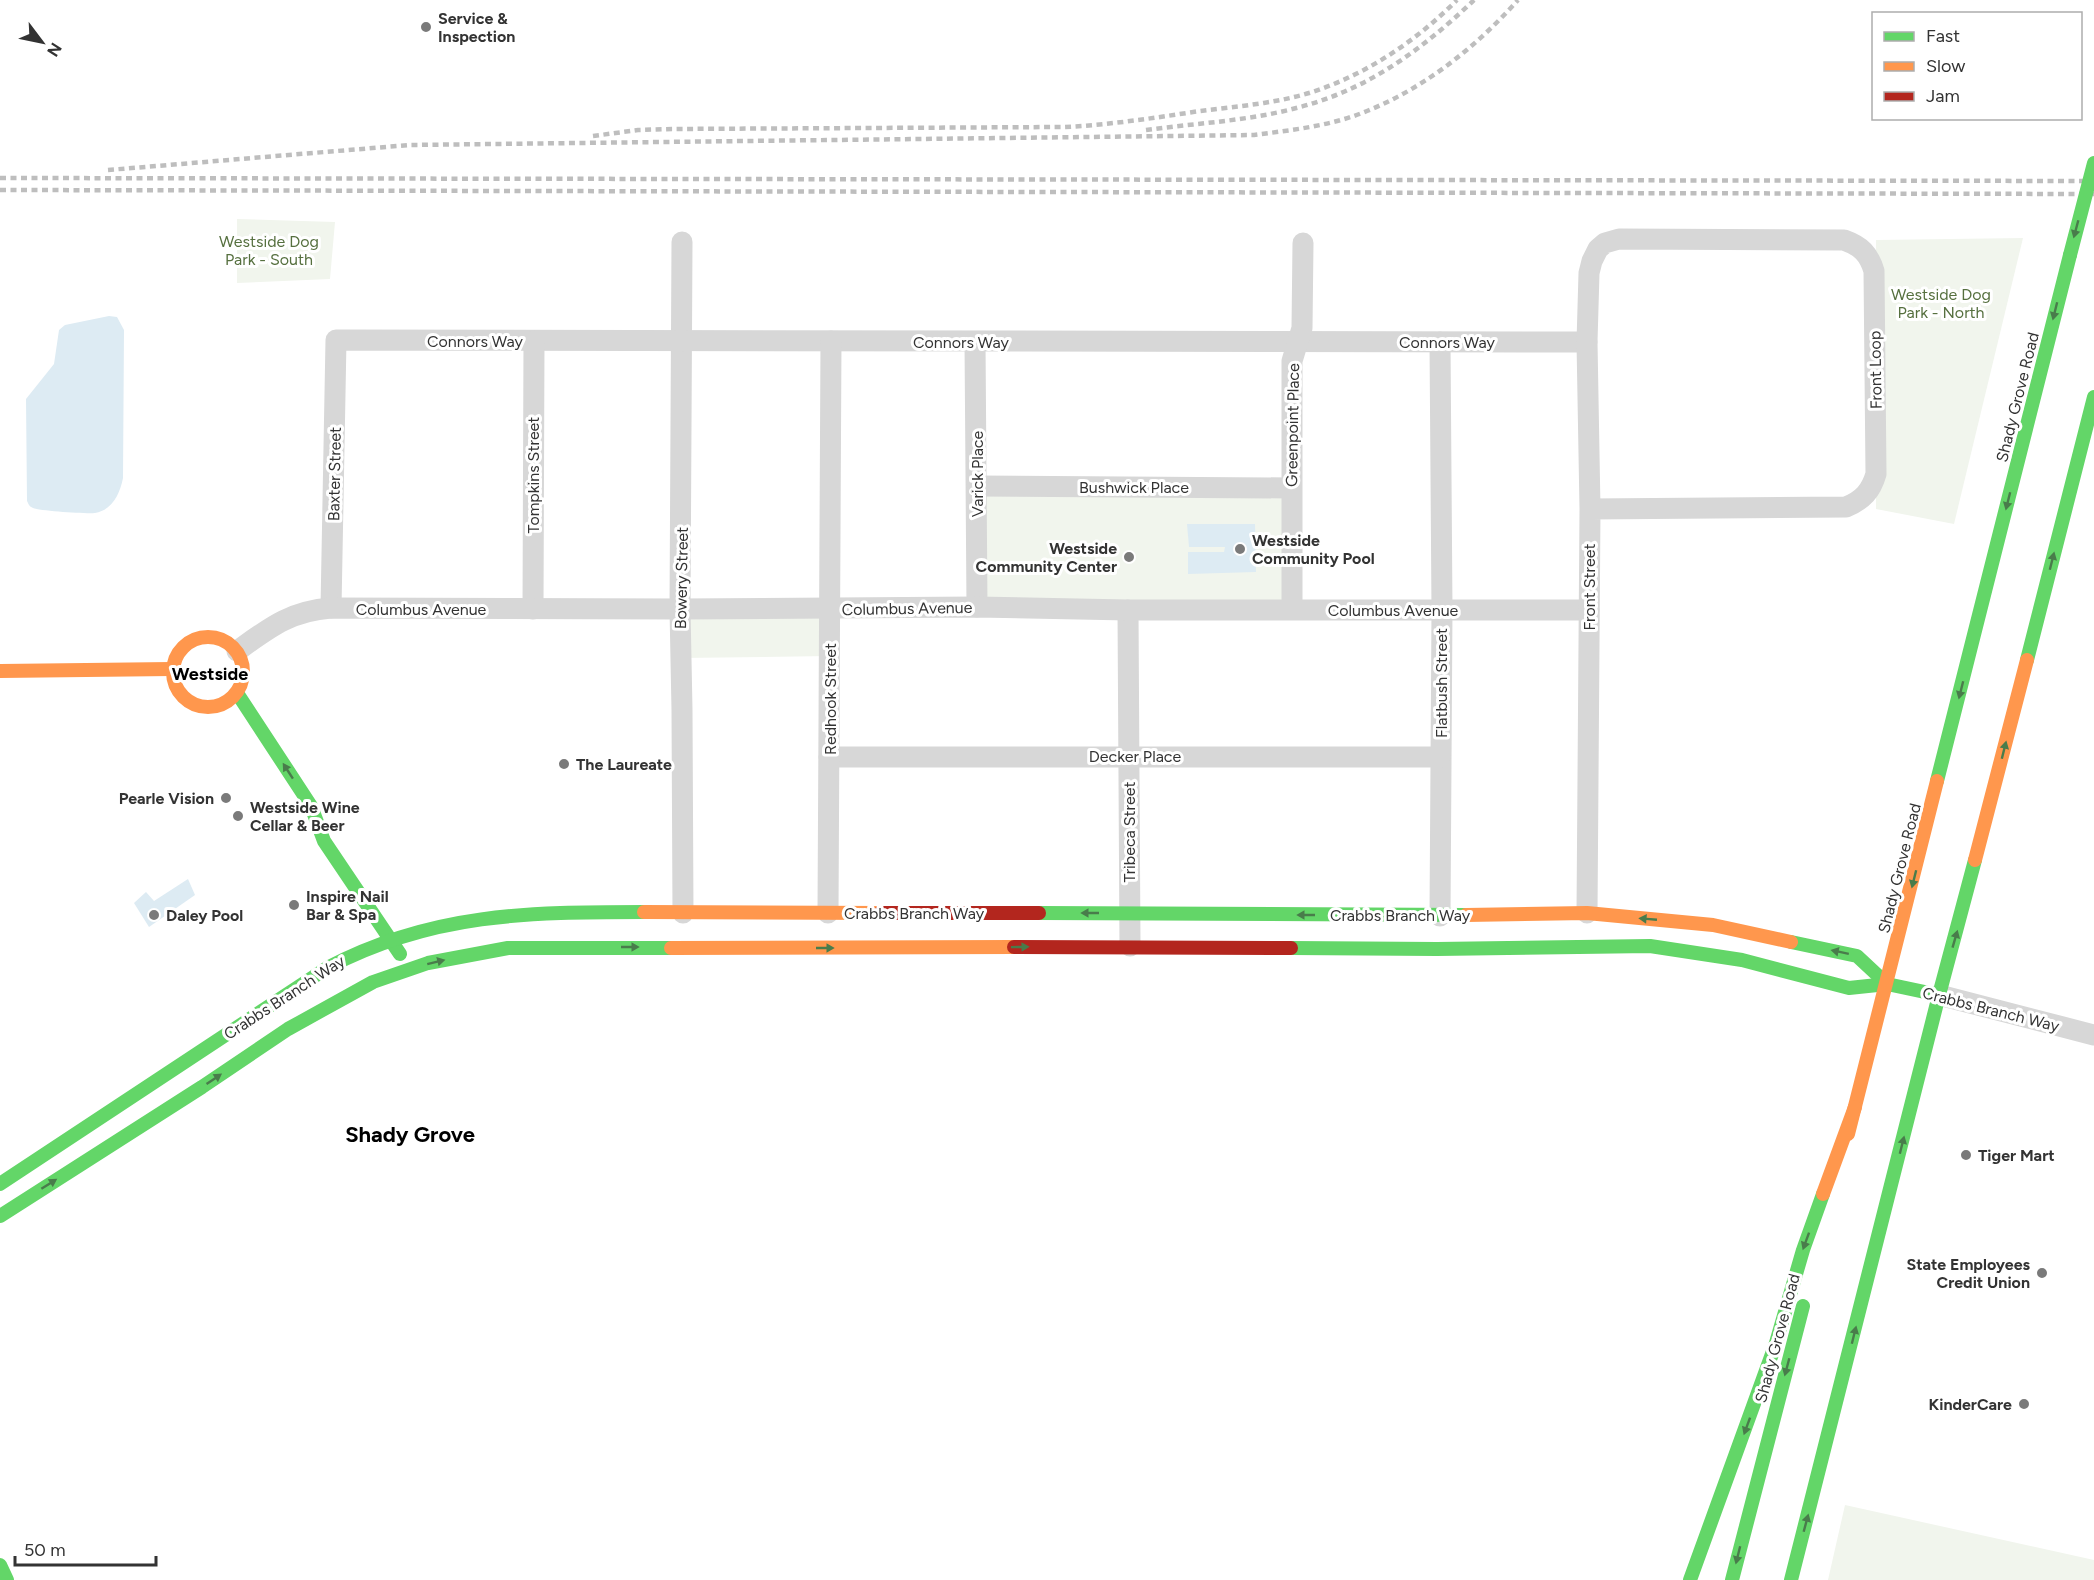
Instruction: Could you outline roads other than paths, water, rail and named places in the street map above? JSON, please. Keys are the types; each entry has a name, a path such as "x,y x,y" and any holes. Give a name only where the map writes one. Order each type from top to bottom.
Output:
{"main road":[{"name":"Shady Grove Road","path":"1816,1254 1887,984 2094,163"},
{"path":"1791,1580 2094,397"},
{"path":"203,637 222,639 237,651 242,661 242,683 223,710 200,707 182,697 176,689 172,669 178,651 194,639 203,637"},
{"path":"0,671 172,669"},
{"path":"237,693 311,806 324,841 410,969"},
{"path":"305,826 324,841"},
{"name":"Crabbs Branch Way","path":"0,1184 327,968 351,955 390,940 427,929 476,919 565,912 1440,916 1587,913 1713,925 1857,956 1887,984"},
{"name":"Crabbs Branch Way","path":"0,1216 202,1087 288,1029 373,982 457,956 508,948 1130,946 1437,949 1650,946 1742,960 1849,988 1887,984 1939,995"},
{"path":"1690,1580 1776,1343 1803,1250 1855,1107"},
{"name":"Shady Grove Road","path":"1732,1580 1808,1288"},
{"path":"0,1565 7,1580"}],"street":[{"name":"Front Loop","path":"1590,509 1846,507 1866,496 1873,485 1876,474 1874,272 1870,260 1856,244 1844,240 1619,239 1605,243 1598,249 1592,261"},
{"name":"Bowery Street","path":"682,243 680,609 682,913"},
{"name":"Greenpoint Place","path":"1292,609 1292,361 1302,328 1303,243"},
{"name":"Front Street","path":"1587,913 1590,509 1587,342 1589,273 1592,261"},
{"name":"Connors Way","path":"336,340 1587,342"},
{"name":"Baxter Street","path":"331,608 336,340"},
{"name":"Tompkins Street","path":"533,609 534,341"},
{"name":"Redhook Street","path":"828,913 831,341"},
{"name":"Varick Place","path":"975,342 977,607"},
{"name":"Flatbush Street","path":"1440,342 1442,610 1440,916"},
{"name":"Bushwick Place","path":"977,486 1291,488"},
{"name":"Columbus Avenue","path":"237,651 287,617 331,608 977,607 1128,610 1589,610"},
{"name":"Tribeca Street","path":"1128,610 1130,946"},
{"name":"Decker Place","path":"829,757 1440,757"},
{"name":"Crabbs Branch Way","path":"1939,995 2094,1035"}],"railway":[{"path":"593,136 638,130 672,129 1064,127 1132,121 1261,103 1306,94 1359,73 1411,40 1457,0"},
{"path":"1146,130 1262,116 1325,99 1372,78 1394,65 1455,18 1474,0"},
{"path":"108,170 409,145 1254,135 1311,127 1340,120 1389,101 1430,78 1449,64 1485,34 1518,0"},
{"path":"0,178 2094,181"},
{"path":"0,190 2094,194"}],"place":[{"name":"Service & Inspection","path":"426,27"},
{"name":"Westside Community Pool","path":"1240,549"},
{"name":"Westside Community Center","path":"1129,557"},
{"name":"The Laureate","path":"564,764"},
{"name":"Pearle Vision","path":"226,798"},
{"name":"Westside Wine Cellar & Beer","path":"238,816"},
{"name":"Inspire Nail Bar & Spa","path":"294,905"},
{"name":"Daley Pool","path":"154,915"},
{"name":"Tiger Mart","path":"1966,1155"},
{"name":"State Employees Credit Union","path":"2042,1273"},
{"name":"KinderCare","path":"2024,1404"}],"district":[{"name":"Westside","path":"210,674"},
{"name":"Shady Grove","path":"410,1134"}],"park label":[{"name":"Westside Dog Park - South","path":"269,250"},
{"name":"Westside Dog Park - North","path":"1941,303"}]}
